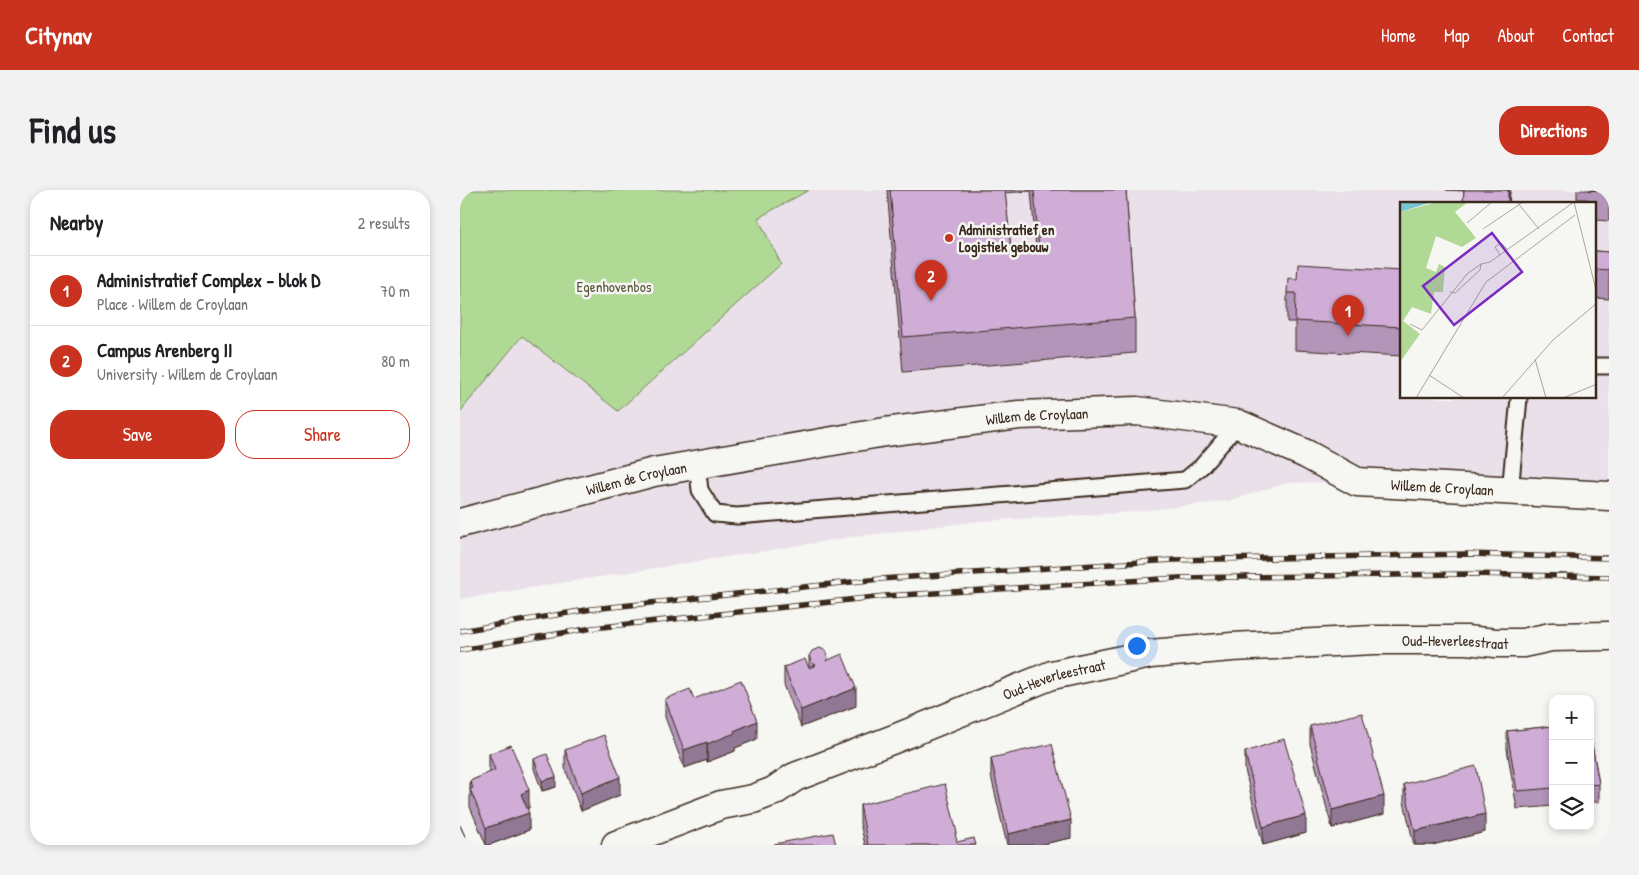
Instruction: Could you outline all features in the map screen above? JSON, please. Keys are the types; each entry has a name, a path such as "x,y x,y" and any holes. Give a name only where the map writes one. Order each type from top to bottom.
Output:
{"street":[{"name":"Willem de Croylaan","path":"460,523 654,472 885,432 1019,415 1137,411 1238,424 1306,454 1357,482 1609,496"},
{"name":"Oud-Heverleestraat","path":"616,845 721,805 753,799 774,792 795,777 894,739 1052,674 1150,654 1232,647 1374,640 1466,640 1523,643 1551,637 1609,636"}],"lane":[{"path":"1596,366 1609,366"},
{"path":"1510,492 1519,399"},
{"path":"698,464 700,490 715,514 737,516 1185,480 1202,466 1238,424"}],"shaded area":[{"path":"460,190 1609,190 1609,496 1357,482 1286,483 1228,501 1121,513 980,521 852,537 460,599"}],"green space":[{"name":"Egenhovenbos","path":"460,190 809,190 758,218 781,264 618,411 522,336 460,412"}],"building":[{"name":"Administratief en Logistiek gebouw","path":"890,190 1005,190 1011,250 1039,248 1034,190 1126,190 1135,318 903,337"},
{"path":"1464,190 1508,190 1508,202 1463,202"},
{"path":"1596,251 1609,252 1609,270 1596,269"},
{"path":"1298,264 1400,270 1400,327 1295,321 1296,293 1287,293 1288,278 1297,279"},
{"path":"819,648 825,650 828,658 826,661 842,654 856,688 801,710 784,667 805,659 809,668 816,665 812,663 809,656 812,651"},
{"path":"741,680 757,721 734,731 735,733 707,744 707,742 684,750 665,699 690,689 694,699"},
{"path":"1362,713 1384,796 1332,810 1310,726"},
{"path":"1549,726 1549,788 1517,791 1507,731"},
{"path":"604,735 620,777 581,793 565,750"},
{"path":"1284,739 1306,815 1263,827 1245,752"},
{"path":"1052,744 1071,820 1008,834 991,758"},
{"path":"511,745 529,790 521,794 529,813 486,828 470,789 473,788 470,781 495,770 489,754"},
{"path":"547,754 556,777 542,781 534,759"},
{"path":"1594,756 1599,784 1594,785"},
{"path":"1476,766 1485,814 1415,831 1404,784"},
{"path":"945,784 957,833 955,833 957,842 974,838 976,845 868,845 860,805"},
{"path":"460,825 465,836 460,838"},
{"path":"833,833 836,845 774,844"}],"railway":[{"path":"460,631 592,609 880,579 1173,560 1466,554 1609,558"},
{"path":"460,650 593,628 885,596 1178,578 1467,574 1609,577"}],"place":[{"name":"Administratief en Logistiek gebouw","path":"949,238"},
{"name":"Campus Arenberg II","path":"931,301"},
{"name":"Administratief Complex - blok D","path":"1348,336"}]}
